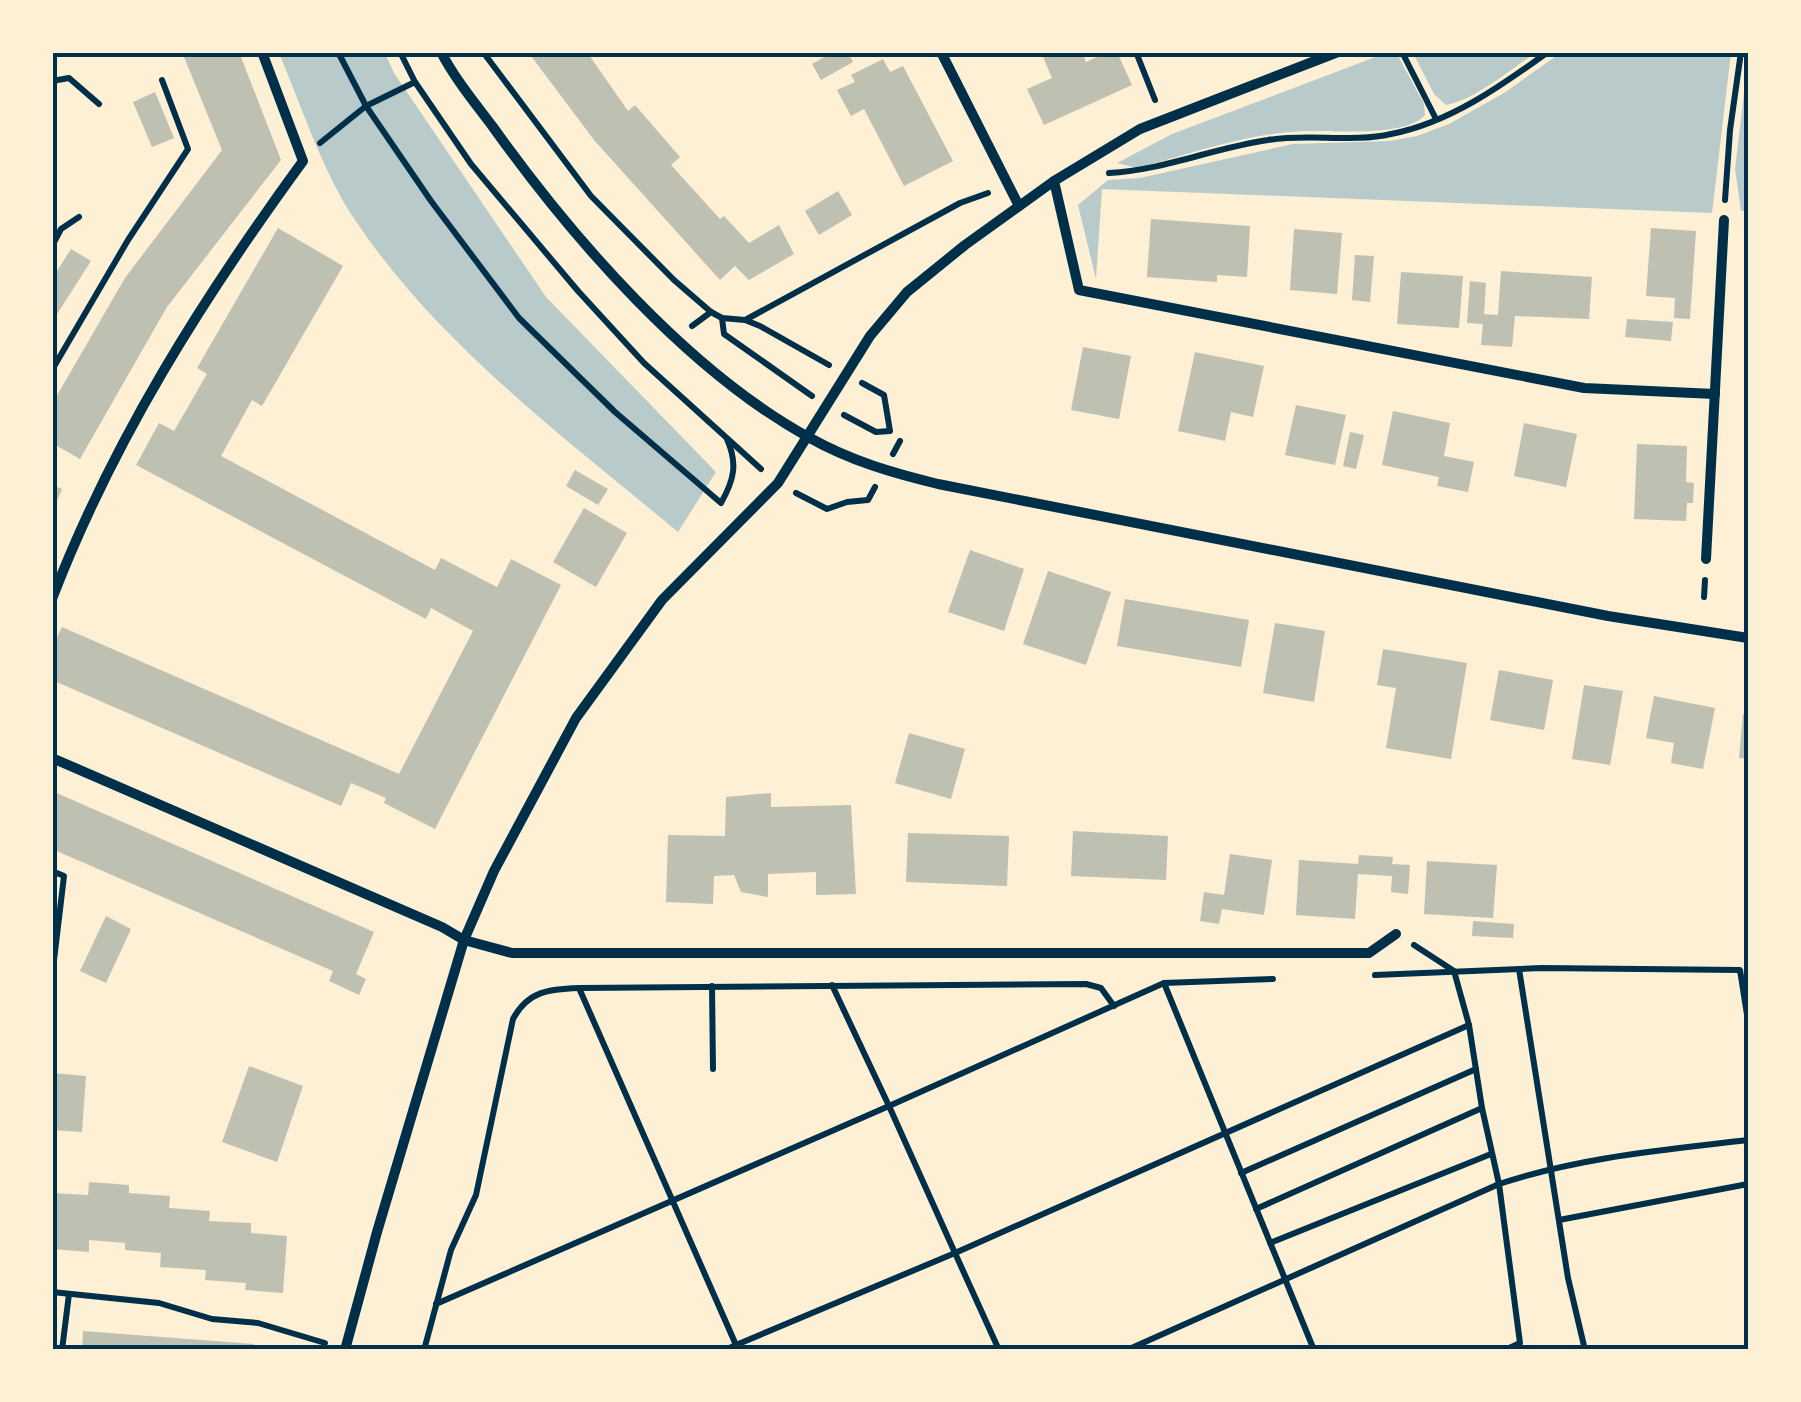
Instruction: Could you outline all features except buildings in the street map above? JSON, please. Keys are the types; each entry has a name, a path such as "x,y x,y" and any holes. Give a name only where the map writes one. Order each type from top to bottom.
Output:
{"street":[{"path":"52,598 97,491 145,400 233,257 303,162 262,52"},
{"path":"441,52 519,164 635,298 757,405 848,458 938,484 1608,616 1748,638"},
{"path":"941,52 1019,206"},
{"path":"346,1349 464,940 494,870 576,718 662,600 778,483 870,336 907,292 1054,181 1140,130 1338,52"},
{"path":"1054,181 1079,290 1584,388 1715,394"},
{"path":"1706,559 1724,220"},
{"path":"52,758 442,927 464,940 512,953 1283,954 1369,952 1396,934"}],"path":[{"path":"338,52 366,106 519,318 615,412 721,503 734,474 735,458 726,437"},
{"path":"483,52 590,196 674,280 722,318 745,320 884,395 890,431 876,432 826,406 724,334 722,318"},
{"path":"1136,52 1163,120"},
{"path":"1402,52 1436,118"},
{"path":"1108,174 1157,169 1268,140 1390,135 1436,118 1505,83 1548,52"},
{"path":"1724,220 1730,130 1741,52"},
{"path":"52,81 70,78 100,104"},
{"path":"52,370 128,240 188,149 162,80"},
{"path":"324,139 366,106 415,82"},
{"path":"745,320 960,202 1008,186"},
{"path":"52,246 61,229 80,216"},
{"path":"52,872 64,876 52,977"},
{"path":"1396,934 1454,971 1469,1025 1499,1184 1520,1343 1504,1350"},
{"path":"1519,969 1568,1278 1585,1350"},
{"path":"1372,975 1519,969 1740,970 1748,1021"},
{"path":"436,1304 1164,983 1278,978"},
{"path":"1164,983 1314,1350"},
{"path":"424,1350 451,1250 476,1195 513,1019 521,1004 536,993 579,988 1086,984 1102,988 1114,1006"},
{"path":"832,985 999,1350"},
{"path":"712,986 713,1069"},
{"path":"579,988 738,1347"},
{"path":"725,1350 955,1253 1469,1025"},
{"path":"1241,1173 1476,1069"},
{"path":"1256,1209 1482,1108"},
{"path":"1127,1350 1499,1184 1550,1167 1616,1155 1748,1140"},
{"path":"1270,1243 1491,1154"},
{"path":"1559,1220 1748,1184"},
{"path":"52,1292 159,1304 212,1320 258,1323 346,1349"},
{"path":"62,1350 69,1294"}],"shaded area":[{"path":"1562,52 1731,53 1712,213 1102,189 1096,279 1078,205 1108,180 1140,178 1293,144 1390,141 1417,136 1449,124 1504,93"},
{"path":"279,53 385,53 394,73 546,297 716,472 678,532 505,387 425,308 388,265 333,181"},
{"path":"1386,53 1397,54 1424,104 1425,115 1416,122 1372,131 1268,135 1137,168 1117,163 1172,134"},
{"path":"1413,53 1535,53 1480,91 1446,105 1434,94"},
{"path":"1748,60 1748,211 1741,211 1735,169"}]}
